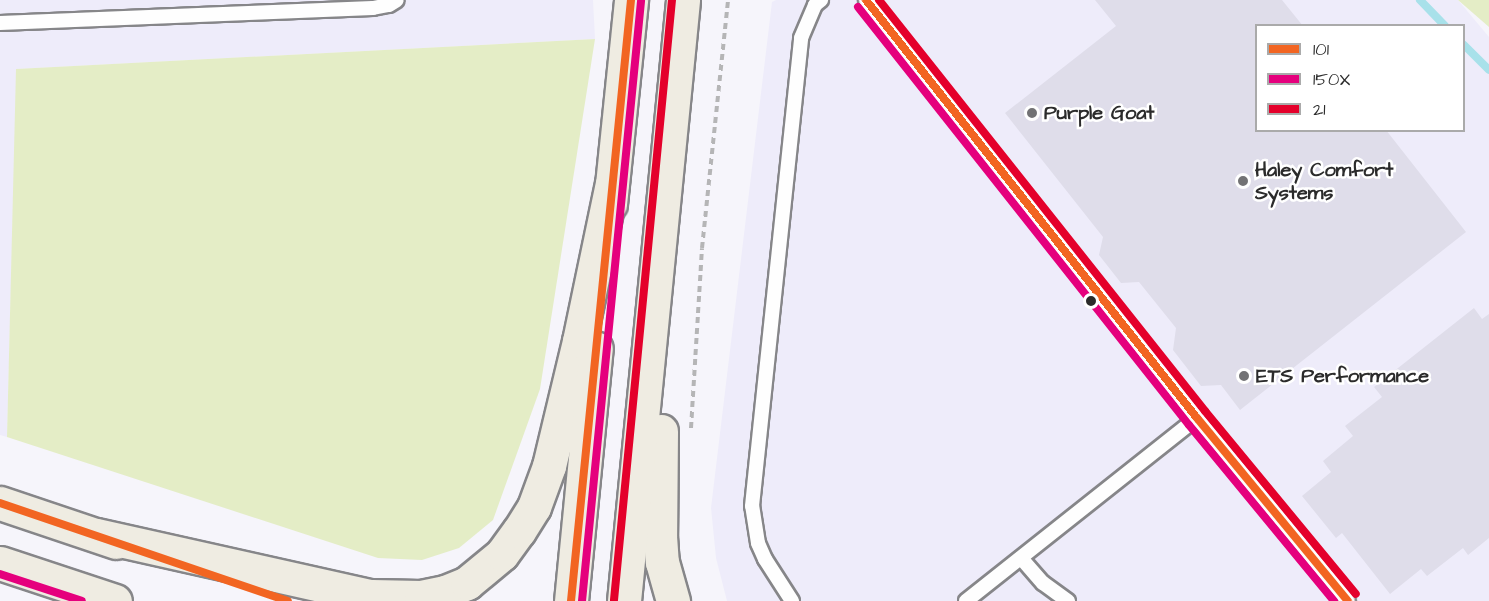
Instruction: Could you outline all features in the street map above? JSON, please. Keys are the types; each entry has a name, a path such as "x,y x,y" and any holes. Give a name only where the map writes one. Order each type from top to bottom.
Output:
{"main road":[{"path":"571,601 631,0"},
{"path":"624,601 683,0"},
{"path":"666,179 659,505 662,562 673,601"},
{"path":"97,535 371,596 421,597 445,592 467,583 502,554 519,531 534,507 549,466 579,341 612,183"},
{"path":"0,503 288,601"},
{"path":"0,563 106,599"}],"lane":[{"path":"0,23 373,8 389,5 397,0"},
{"path":"792,601 765,559 758,543 752,506 801,38 814,5 821,0"},
{"path":"866,0 1197,418 1348,601"},
{"path":"966,601 1197,418"},
{"path":"1021,558 1043,583 1068,601"}],"path":[{"path":"691,429 702,248 728,0"}],"shaded area":[{"path":"0,0 593,0 595,39 17,69 7,437 0,435"},
{"path":"776,0 1458,0 1489,37 1489,601 727,601 716,558 711,508 772,2"}],"green space":[{"path":"1458,0 1489,0 1489,27"},
{"path":"595,39 540,389 493,520 459,548 422,560 378,558 7,437 16,69"}],"building":[{"name":"Haley Comfort Systems","path":"1095,0 1282,0 1301,24 1255,24 1255,132 1388,132 1466,232 1240,410 1221,385 1201,386 1173,350 1176,328 1139,282 1121,283 1099,255 1103,237 1005,113 1116,26"},
{"path":"1474,308 1482,319 1489,314 1489,538 1468,555 1463,548 1427,576 1421,569 1390,594 1342,533 1336,538 1302,496 1331,472 1323,461 1353,436 1345,426 1382,397 1374,387"}],"waterway":[{"path":"1420,0 1443,24"},
{"path":"1465,46 1489,70"}],"transit line":[{"name":"101","path":"571,601 631,0"},
{"name":"21","path":"614,600 672,0"},
{"name":"101","path":"866,0 1197,418 1348,601"},
{"name":"21","path":"879,0 1205,411 1356,594"},
{"name":"150X","path":"582,601 641,1"},
{"name":"150X","path":"858,7 1189,425 1334,601"},
{"name":"101","path":"0,503 288,601"},
{"name":"150X","path":"0,574 82,601"}],"place":[{"name":"Purple Goat","path":"1032,113"},
{"name":"Haley Comfort Systems","path":"1243,181"},
{"name":"ETS Performance","path":"1244,376"}]}
